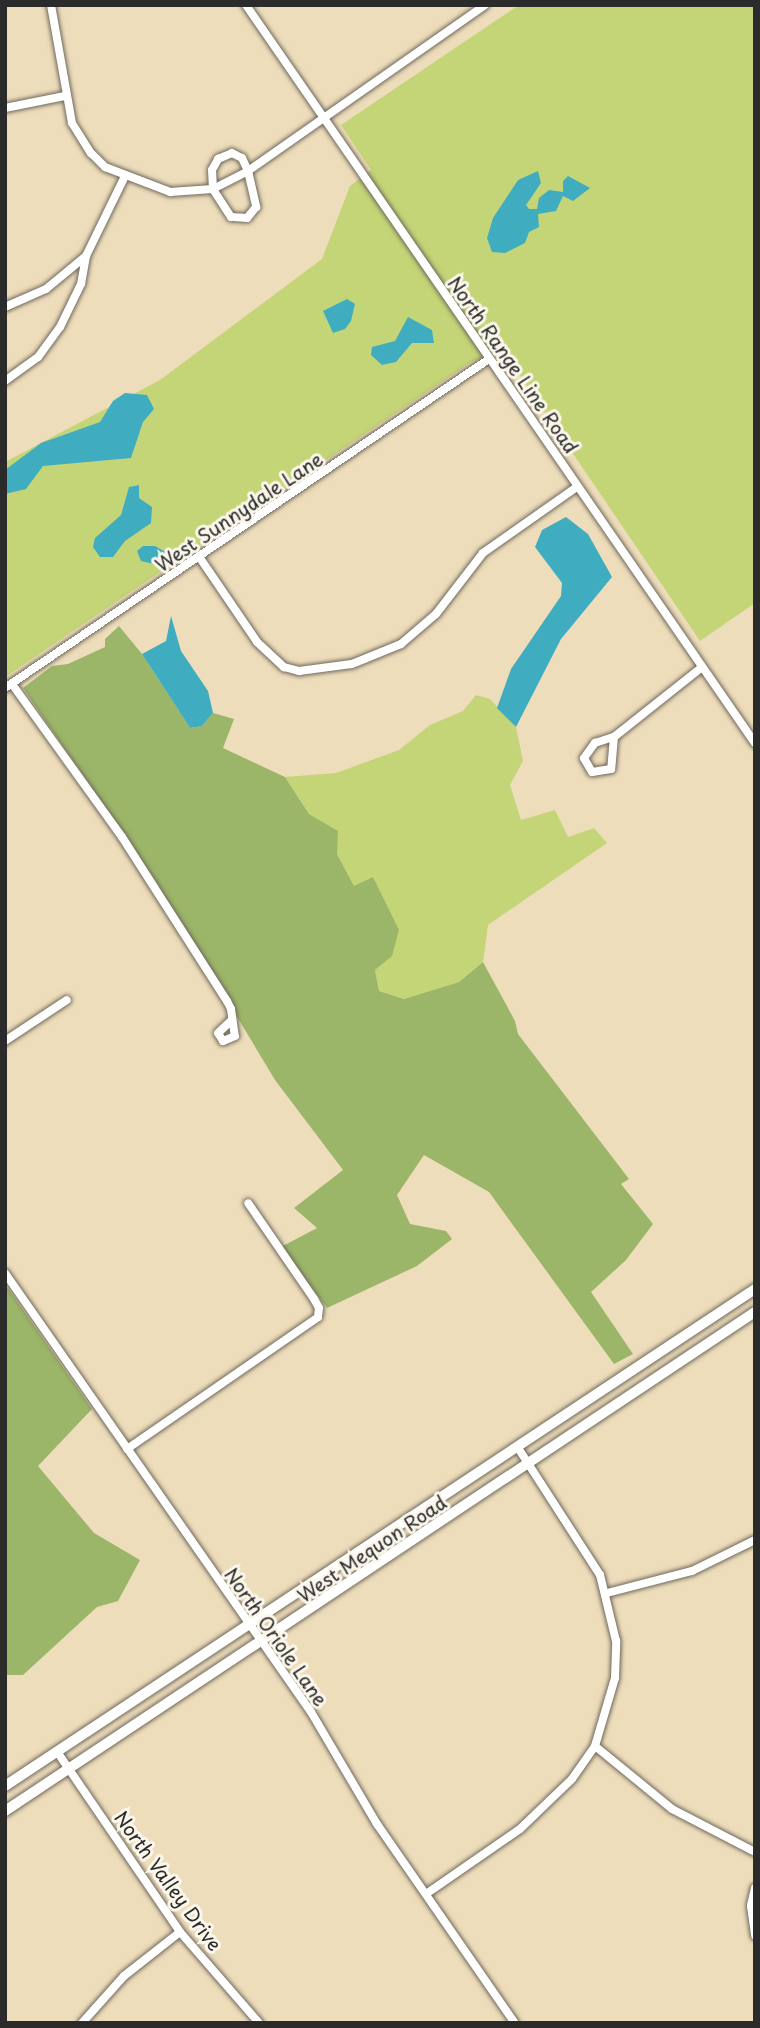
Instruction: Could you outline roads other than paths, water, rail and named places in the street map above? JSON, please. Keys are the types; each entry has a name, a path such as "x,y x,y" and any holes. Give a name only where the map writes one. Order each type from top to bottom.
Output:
{"main road":[{"name":"West Mequon Road","path":"5,1786 250,1628 755,1289"},
{"name":"West Mequon Road","path":"5,1811 262,1643 755,1312"}],"street":[{"name":"North Range Line Road","path":"246,5 755,743"},
{"path":"54,6 65,96 72,123 91,153 105,167 170,192 213,189 248,171 485,5"},
{"path":"5,108 65,96"},
{"path":"232,153 242,158 248,171 256,207 247,218 231,217 213,189 212,170 218,159 232,153"},
{"path":"5,381 38,357 60,327 81,285 86,256 125,176"},
{"path":"5,307 46,289 86,256"},
{"name":"West Sunnydale Lane","path":"9,686 489,359"},
{"path":"200,558 257,642 284,667 299,671 352,664 401,644 436,614 482,553 578,487"},
{"path":"614,737 611,769 592,772 584,758 588,749 614,737 702,667"},
{"path":"9,686 122,837 227,1001 232,1020"},
{"path":"5,1041 67,1000"},
{"path":"127,1449 318,1317 314,1299 248,1203"},
{"name":"North Oriole Lane","path":"5,1273 262,1643 426,1894 515,2023"},
{"path":"426,1894 546,1809 595,1746 615,1678 616,1641 607,1593 582,1544 518,1448"},
{"path":"607,1593 692,1572 755,1540"},
{"path":"595,1746 672,1809 755,1852"},
{"name":"North Valley Drive","path":"58,1753 180,1932 259,2023"},
{"path":"755,1888 751,1906 755,1936"},
{"path":"82,2023 124,1976 180,1932"}],"water":[{"path":"538,171 541,183 526,205 529,209 537,209 539,198 549,190 563,192 563,181 568,176 590,188 573,201 563,196 556,211 538,214 539,227 529,232 525,243 505,253 492,252 487,238 493,218 518,180"},
{"path":"347,299 355,304 351,321 345,329 333,333 323,311"},
{"path":"408,317 432,330 434,343 412,343 396,362 382,365 371,355 372,347 395,341"},
{"path":"125,393 147,395 154,409 143,422 131,458 43,466 26,489 5,494 5,470 41,443 100,422 113,401"},
{"path":"139,485 139,498 152,507 151,523 125,541 113,557 100,557 93,547 95,538 121,515 129,487"},
{"path":"566,517 588,534 612,577 561,639 516,727 497,708 511,669 561,596 562,583 535,547 542,530"},
{"path":"143,546 155,546 181,561 172,568 141,561 137,551"},
{"path":"171,616 181,651 208,691 213,713 202,726 190,728 142,654 166,641"}]}
